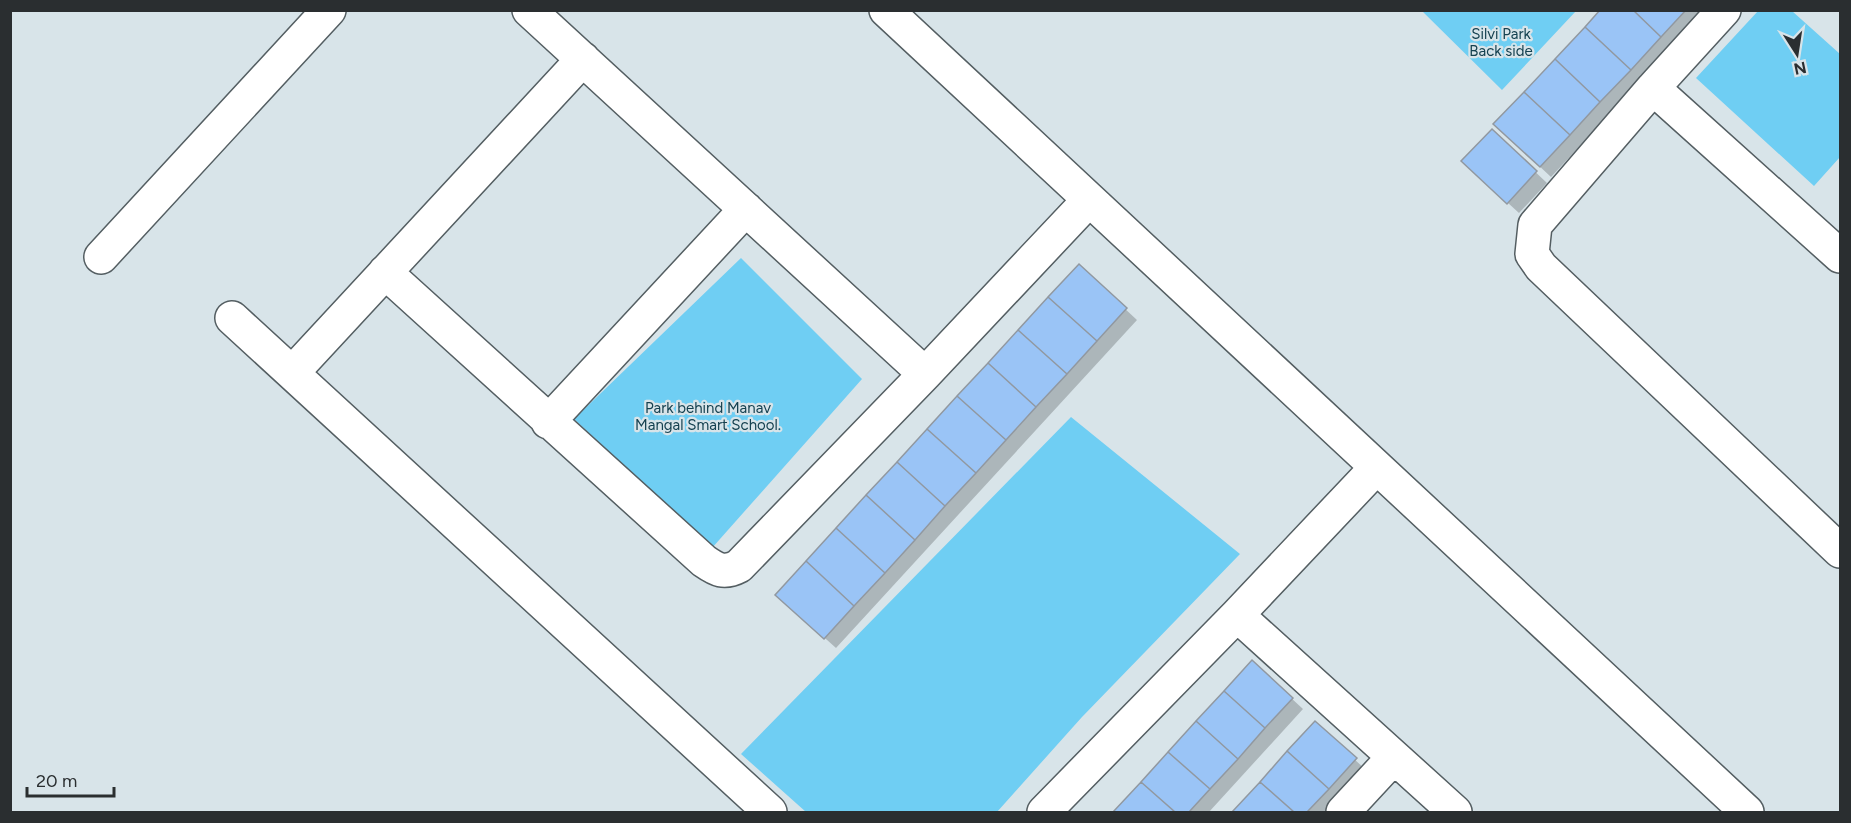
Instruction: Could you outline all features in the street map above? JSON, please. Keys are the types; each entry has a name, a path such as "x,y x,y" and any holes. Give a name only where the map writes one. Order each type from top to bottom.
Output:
{"street":[{"path":"101,257 329,10"},
{"path":"529,10 925,374"},
{"path":"886,10 1088,201 1242,341 1747,813"},
{"path":"1724,10 1653,88 1535,225 1533,254 1541,267 1840,551"},
{"path":"292,373 583,59"},
{"path":"1653,88 1835,240"},
{"path":"385,272 704,561 718,571 730,571 739,566 925,374 1088,201"},
{"path":"548,422 746,209"},
{"path":"232,318 770,813"},
{"path":"1044,813 1376,468"},
{"path":"1237,615 1455,813"},
{"path":"1343,813 1394,757"}],"green space":[{"name":"Silvi Park Back side","path":"1422,11 1576,11 1502,90"},
{"path":"1758,11 1792,11 1840,54 1840,157 1814,186 1696,78"},
{"name":"Park behind Manav Mangal Smart School.","path":"741,258 862,379 712,548 574,419"},
{"path":"1071,417 1240,554 1082,717 997,812 806,812 741,754"}],"building":[{"path":"1600,10 1633,10 1661,37 1631,70 1585,27"},
{"path":"1633,10 1686,10 1661,37"},
{"path":"1585,27 1631,70 1600,102 1555,59"},
{"path":"1555,59 1600,102 1570,135 1524,92"},
{"path":"1524,92 1570,135 1540,167 1493,124"},
{"path":"1492,129 1537,171 1507,204 1461,161"},
{"path":"1079,264 1127,308 1097,341 1048,297"},
{"path":"1048,297 1097,341 1067,374 1018,330"},
{"path":"1018,330 1067,374 1036,407 988,363"},
{"path":"988,363 1036,407 1006,440 957,396"},
{"path":"957,396 1006,440 976,473 927,429"},
{"path":"927,429 976,473 945,506 897,462"},
{"path":"897,462 945,506 915,540 866,495"},
{"path":"866,495 915,540 885,573 836,528"},
{"path":"836,528 885,573 854,606 806,561"},
{"path":"806,561 854,606 824,639 775,595"},
{"path":"1252,660 1293,698 1265,728 1224,691"},
{"path":"1224,691 1265,728 1238,759 1196,721"},
{"path":"1196,721 1238,759 1210,789 1168,752"},
{"path":"1315,721 1357,758 1329,789 1287,751"},
{"path":"1287,751 1329,789 1307,812 1294,812 1260,782"},
{"path":"1168,752 1210,789 1189,812 1175,812 1141,782"},
{"path":"1141,782 1175,812 1113,812"},
{"path":"1260,782 1294,812 1232,812"}]}
